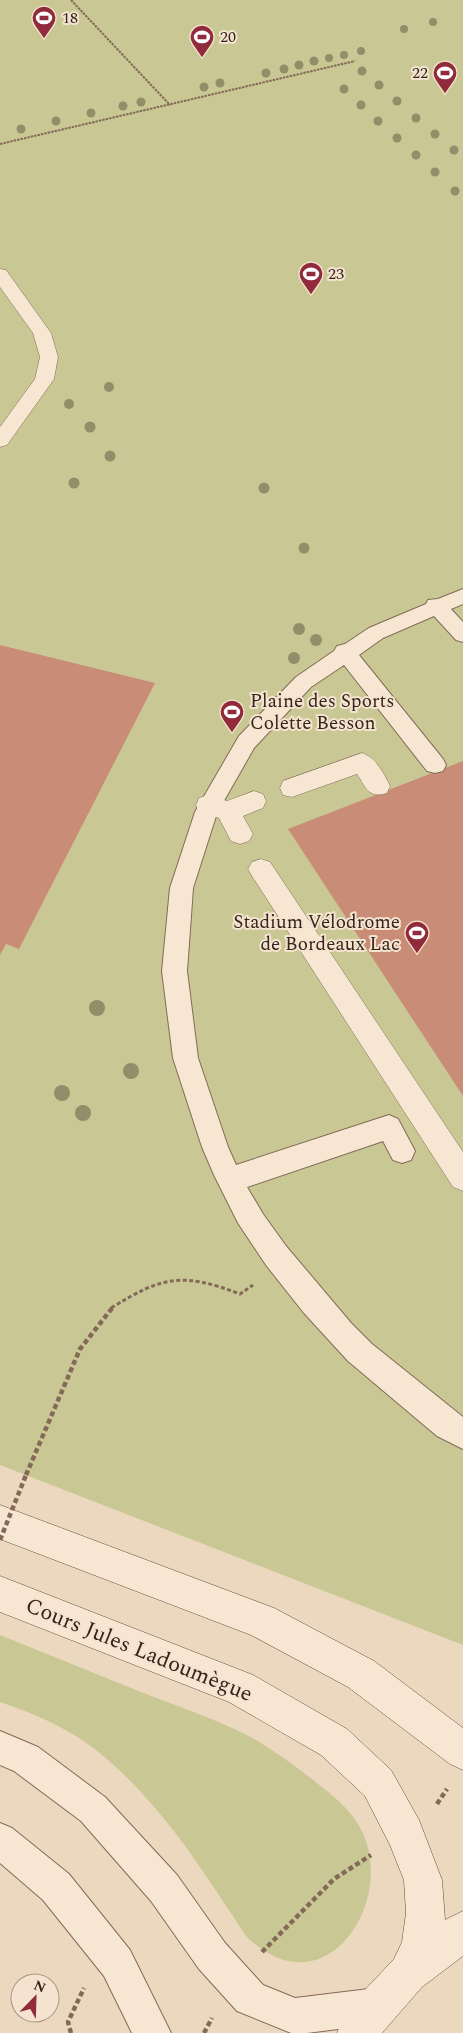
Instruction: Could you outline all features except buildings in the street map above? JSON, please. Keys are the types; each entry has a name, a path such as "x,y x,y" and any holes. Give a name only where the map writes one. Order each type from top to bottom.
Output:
{"street":[{"path":"0,274 42,333 49,357 44,379 0,441"},
{"path":"292,788 362,762 378,786"},
{"path":"240,834 218,808 254,801"},
{"path":"262,869 463,1177"},
{"path":"0,1522 261,1621 361,1674 463,1751"},
{"name":"Cours Jules Ladoumègue","path":"0,1594 240,1688 334,1742 378,1783 405,1834 423,1880 426,1913 421,1945 408,1973"},
{"path":"367,2020 408,1973 463,1930"}],"lane":[{"path":"463,596 435,605 388,626 344,651 303,682 266,718 234,759 218,808 188,858 176,916 174,977 181,1043 197,1102 230,1180 253,1222 281,1264 356,1348 448,1425 463,1434"},
{"path":"435,605 463,635"},
{"path":"344,651 435,765"},
{"path":"230,1180 389,1127 402,1152"},
{"path":"0,1748 26,1759 93,1809 164,1888 212,1956 250,1998 295,2016 367,2020"},
{"path":"0,1840 56,1888 117,1963 152,2033"}],"path":[{"path":"71,0 170,105"},
{"path":"0,144 355,62"},
{"path":"0,1540 80,1349 110,1310 140,1290 167,1282 195,1280 240,1294 281,1264"},
{"path":"204,2033 234,1980 334,1879 405,1834 441,1800 450,1784"}],"shaded area":[{"name":"Plaine des Sports Colette Besson","path":"0,0 463,0 463,1645 0,1465"},
{"path":"0,1635 214,1720 242,1733 285,1759 334,1797 354,1818 368,1847 371,1878 365,1908 351,1934 330,1953 305,1962 277,1957 246,1936 213,1885 177,1835 158,1811 115,1767 92,1747 59,1726 0,1702"}],"place":[{"name":"18","path":"44,39"},
{"name":"20","path":"202,58"},
{"name":"22","path":"445,94"},
{"name":"23","path":"311,295"},
{"name":"Plaine des Sports Colette Besson","path":"232,733"},
{"name":"Stadium Vélodrome de Bordeaux Lac","path":"417,954"}]}
